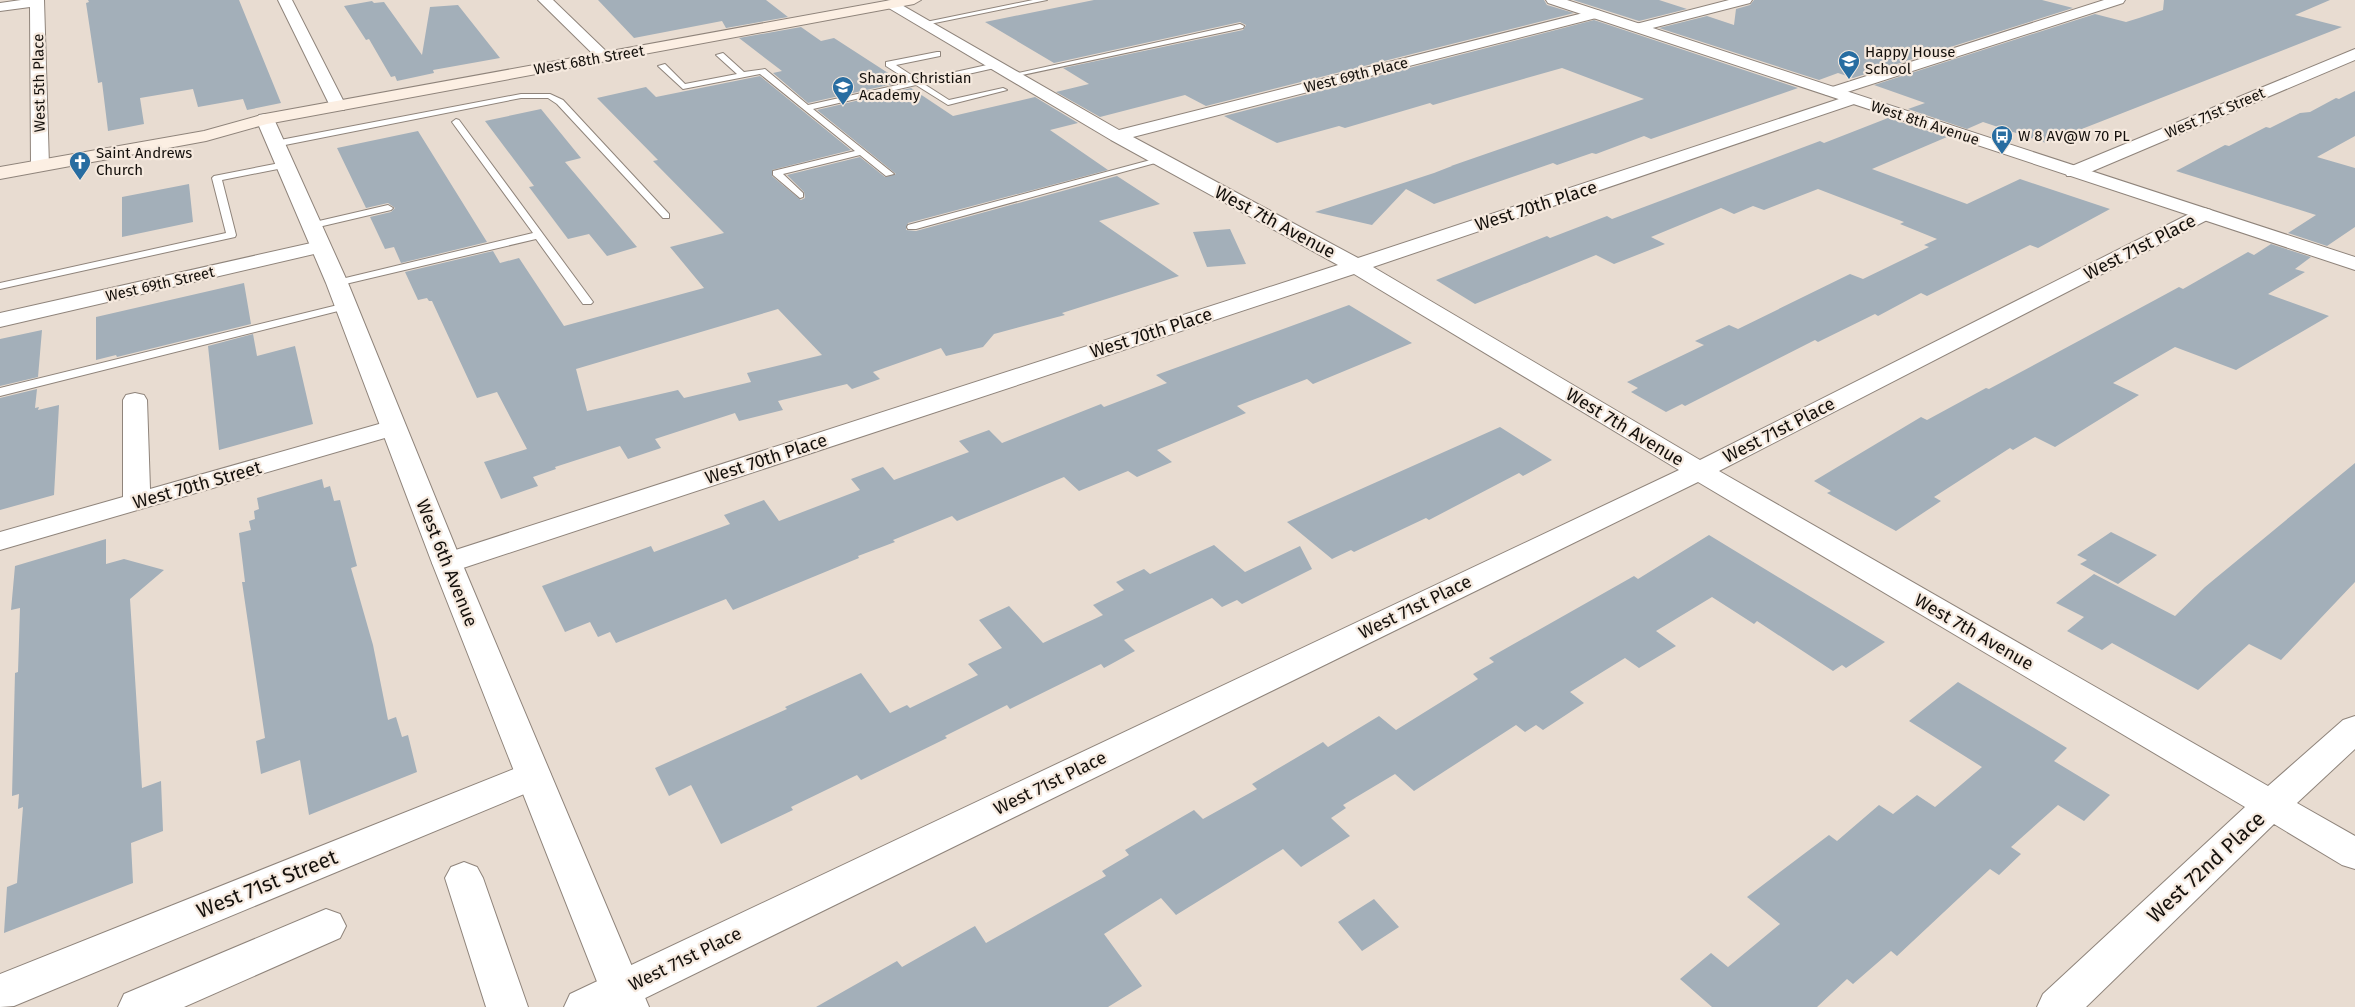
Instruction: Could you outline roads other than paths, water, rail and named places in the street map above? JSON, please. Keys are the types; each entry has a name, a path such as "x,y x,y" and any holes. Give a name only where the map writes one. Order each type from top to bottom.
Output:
{"main road":[{"name":"West 68th Street","path":"0,160 40,159 206,136 275,143 338,106 903,2"},
{"name":"West 68th Street","path":"0,173 40,159"}],"street":[{"path":"285,0 338,106"},
{"path":"545,0 604,57"},
{"name":"West 8th Avenue","path":"1553,0 2355,264"},
{"path":"1637,28 1745,0"},
{"path":"1832,92 2118,0"},
{"path":"0,7 37,1"},
{"name":"West 5th Place","path":"37,1 40,159"},
{"name":"West 7th Avenue","path":"903,2 925,23 1004,77 1356,266 1699,471 2355,854"},
{"name":"West 69th Place","path":"1117,136 1595,14"},
{"name":"West 71st Street","path":"2074,172 2355,54"},
{"name":"West 70th Place","path":"447,563 1356,266 1854,99"},
{"name":"West 6th Avenue","path":"275,143 342,295 447,563 624,998"},
{"name":"West 71st Place","path":"585,1007 624,998 1699,471 2204,214"},
{"name":"West 69th Street","path":"0,320 315,237"},
{"path":"135,400 137,502"},
{"name":"West 70th Street","path":"0,541 393,428"},
{"name":"West 72nd Place","path":"2058,1007 2271,805 2355,729"},
{"name":"West 71st Street","path":"0,994 534,775"},
{"path":"464,878 507,1007"},
{"path":"139,1007 326,926"}],"lane":[{"path":"925,23 1044,0"},
{"path":"806,108 918,83 1004,77 1240,26"},
{"path":"937,54 889,64 948,103 1004,77"},
{"path":"720,55 743,75"},
{"path":"662,66 683,87 762,71 889,174"},
{"path":"0,286 231,235 217,178 275,143 521,96 550,96 560,102 666,216"},
{"path":"456,122 586,302"},
{"path":"800,195 776,173 862,152"},
{"path":"912,227 1161,160"},
{"path":"315,237 388,208"},
{"path":"0,392 342,295 539,235"}],"place":[{"name":"Happy House School","path":"1849,80"},
{"name":"Sharon Christian Academy","path":"843,106"},
{"name":"W 8 AV@W 70 PL","path":"2002,155"},
{"name":"Saint Andrews Church","path":"80,181"}]}
